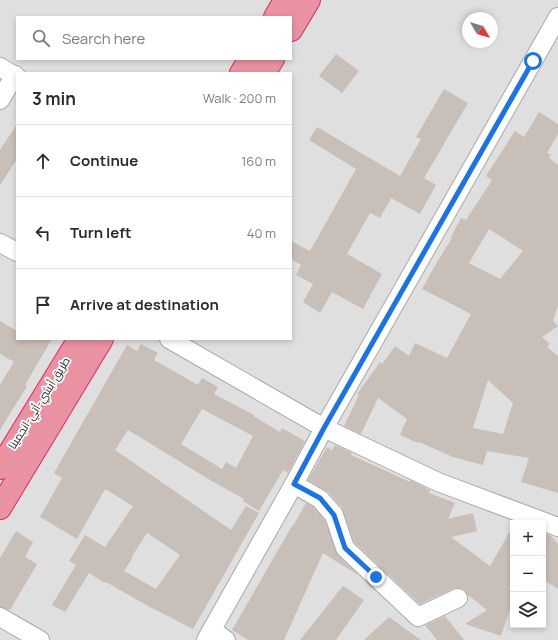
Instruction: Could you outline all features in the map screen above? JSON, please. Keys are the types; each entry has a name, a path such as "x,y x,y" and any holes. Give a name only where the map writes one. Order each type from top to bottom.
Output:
{"highway":[{"path":"276,16 285,0"},
{"path":"292,28 309,0"},
{"path":"243,72 249,60"},
{"path":"265,72 272,60"},
{"name":"طريق أبشي-أتي-انجمينا","path":"0,468 78,340"},
{"path":"0,508 101,340"}],"street":[{"path":"215,637 324,428 558,17"},
{"path":"0,100 11,73"},
{"path":"0,243 16,251"},
{"path":"171,340 324,428 438,482 558,527"},
{"path":"294,484 320,498 334,515 345,548 418,617 458,598"},
{"path":"0,617 40,640"}],"shaded area":[{"path":"0,0 558,0 558,640 0,640"}],"building":[{"path":"336,54 359,71 342,93 319,76"},
{"path":"444,89 468,103 424,178 436,185 420,214 391,198 380,218 370,213 347,254 382,274 363,309 332,292 320,313 303,302 313,284 296,275 301,265 292,260 292,242 310,251 356,169 309,140 317,127 400,176 421,139 416,137"},
{"path":"539,112 558,124 558,134 547,153 551,155 549,158 558,165 558,306 553,321 558,326 542,337 550,344 547,347 558,356 558,493 521,482 529,458 487,451 483,465 453,457 400,435 407,419 378,398 361,434 344,426 359,395 357,394 380,362 382,364 395,346 409,356 415,343 447,358 471,314 422,289 452,238 451,237 461,218 466,220 492,180 486,176 515,131 524,137","holes":["489,229 523,251 500,279 469,263","488,380 513,403 503,434 473,428"]},
{"path":"16,126 16,161 0,185 0,150"},
{"path":"0,321 16,330 16,340 51,340 25,385 27,386 0,430 0,385 14,362 0,354"},
{"path":"141,344 158,353 154,360 198,385 202,378 218,387 214,394 254,415 253,416 280,432 282,428 305,441 288,473 283,470 259,511 243,501 244,499 128,430 115,450 231,530 246,506 259,513 193,629 106,582 105,583 89,573 65,612 52,605 76,565 69,561 85,535 105,547 133,506 105,489 77,539 40,517 62,478 54,473 127,345 137,351","holes":["202,409 253,436 236,468 226,462 222,469 181,444","147,533 180,555 156,589 124,571"]},
{"path":"335,445 352,453 351,455 430,490 429,493 455,503 448,519 473,513 477,531 451,537 490,566 510,531 510,609 501,636 465,624 487,610 468,595 464,589 453,589 420,604 354,542 342,508 328,492 308,480 327,447 332,450"},
{"path":"306,503 313,507 325,520 338,555 358,575 323,553 284,640 248,640 232,630"},
{"path":"16,531 33,542 25,557 37,564 10,610 0,607 0,558"},
{"path":"546,534 550,535 558,544 558,589 546,581"},
{"path":"343,586 364,600 336,640 300,640"},
{"path":"445,616 464,640 437,640 425,625"},
{"path":"389,617 421,640 364,640"}],"route":[{"path":"376,577 345,548 334,515 320,498 294,484 324,428 533,61"}]}
